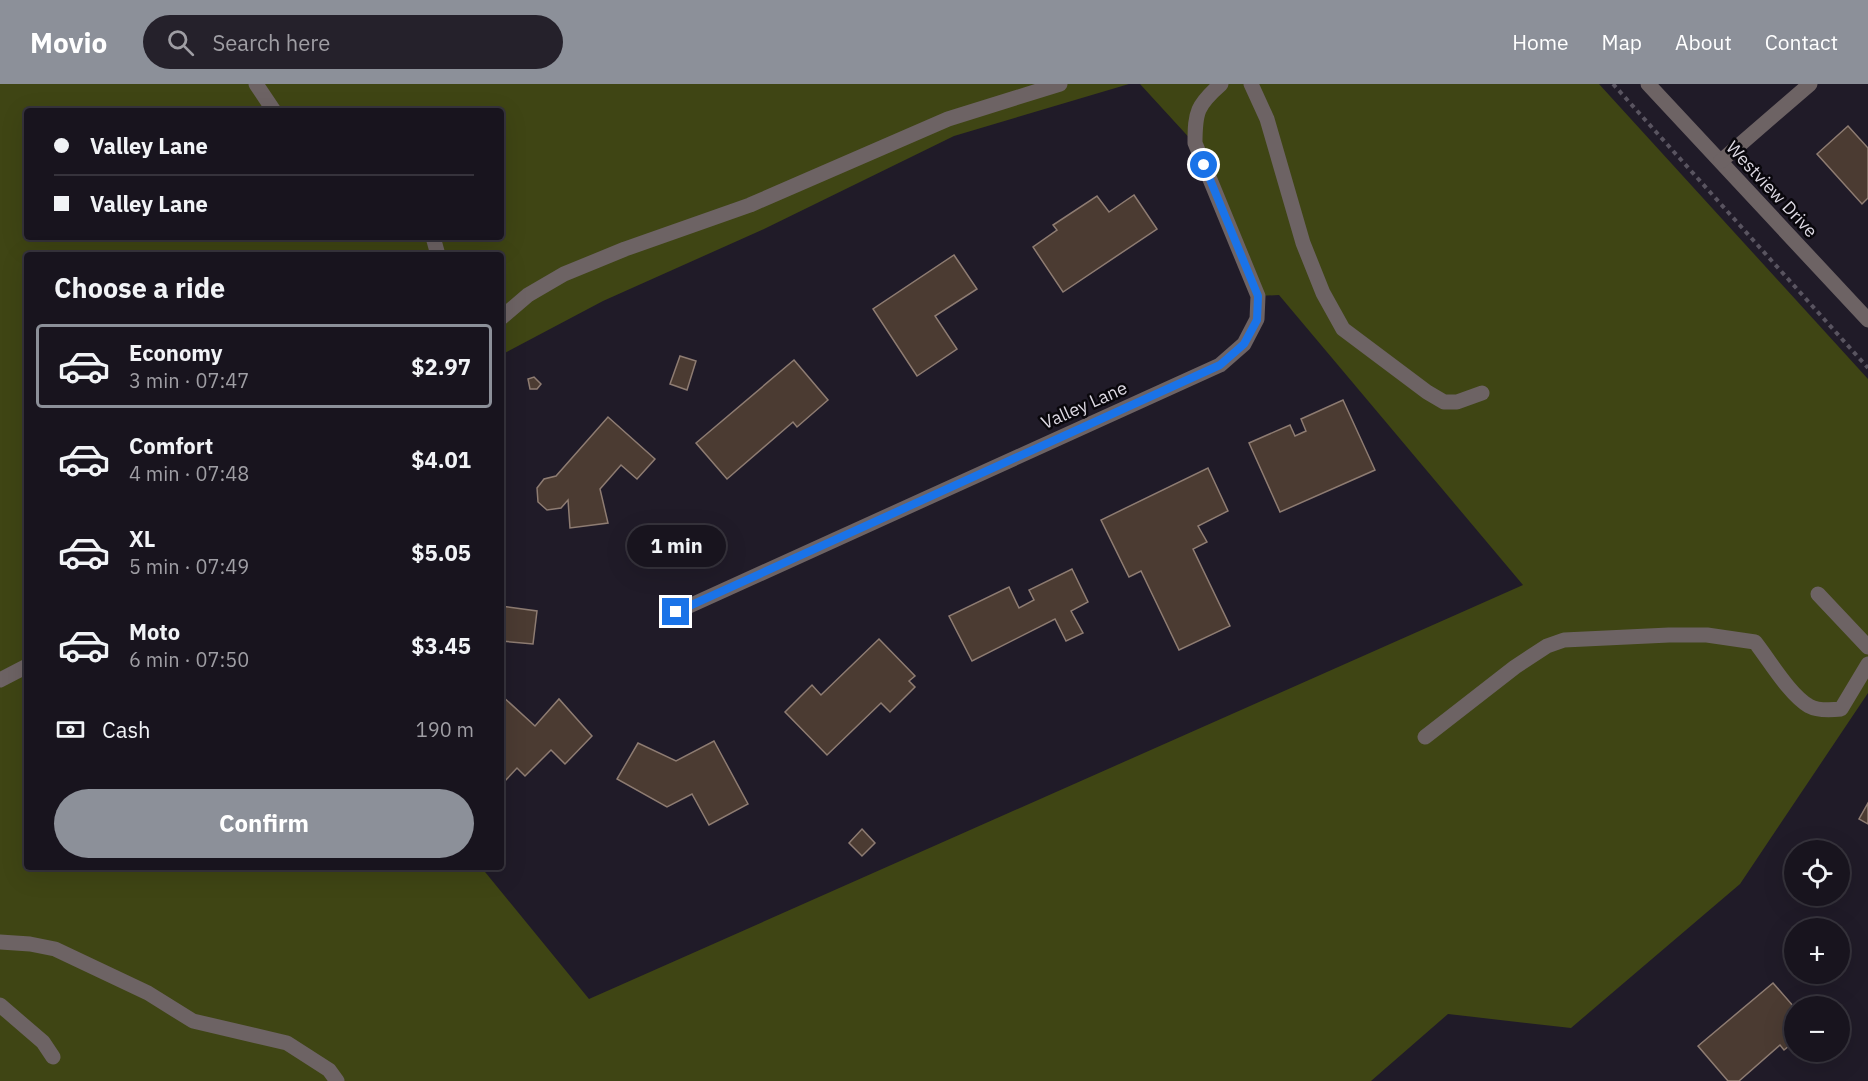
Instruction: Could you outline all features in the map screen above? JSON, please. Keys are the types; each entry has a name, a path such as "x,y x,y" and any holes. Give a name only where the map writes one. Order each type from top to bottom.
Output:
{"street":[{"path":"256,84 272,108"},
{"path":"504,315 528,295 564,274 625,249 750,205 948,119 1060,84"},
{"name":"Valley Lane","path":"676,612 1220,365 1244,344 1257,320 1258,296 1195,144 1195,119 1204,99 1221,84"},
{"path":"1251,84 1267,119 1303,243 1323,293 1343,330 1444,402 1457,402 1482,393"},
{"name":"Westview Drive","path":"1648,84 1868,320"},
{"path":"1720,161 1810,84"},
{"path":"1818,594 1868,647"},
{"path":"1425,737 1515,667 1547,646 1564,640 1707,635 1755,642 1793,691 1810,707 1829,710 1841,709 1868,664"},
{"path":"0,681 24,668"},
{"path":"0,942 30,944 55,949 148,993 193,1021 286,1043 329,1070 337,1081"},
{"path":"0,1005 43,1042 52,1057"}],"path":[{"path":"1613,84 1868,368"}],"green space":[{"path":"0,84 1129,84 954,136 764,229 603,301 504,353 504,252 24,252 24,870 483,870 589,999 1523,585 1279,295 1258,296 1195,144 1140,84 1599,84 1868,379 1868,693 1740,884 1571,1028 1448,1014 1371,1081 0,1081"}],"building":[{"path":"1848,126 1868,148 1868,198 1862,204 1817,154"},
{"path":"1134,195 1157,229 1063,292 1033,247 1057,230 1053,225 1097,196 1109,212"},
{"path":"954,255 977,289 935,316 957,349 917,376 873,309"},
{"path":"680,356 696,361 687,390 670,384"},
{"path":"794,360 828,400 797,427 793,422 727,479 696,443"},
{"path":"534,377 541,384 537,389 530,389 528,379"},
{"path":"1343,400 1375,470 1280,512 1249,443 1290,425 1295,436 1306,431 1301,419"},
{"path":"608,417 655,459 637,479 621,465 600,489 608,523 570,528 568,500 561,508 547,510 538,502 537,488 544,479 556,476"},
{"path":"1208,468 1228,511 1198,526 1207,542 1193,549 1230,626 1179,650 1141,571 1129,577 1101,520"},
{"path":"1072,569 1088,602 1071,611 1083,633 1066,641 1055,619 972,661 949,616 1009,587 1019,608 1034,600 1029,590"},
{"path":"504,606 537,611 533,644 504,641"},
{"path":"879,639 915,676 909,681 915,687 890,712 881,703 827,755 785,712 812,685 821,695"},
{"path":"504,698 535,726 559,699 592,736 565,764 551,750 525,776 517,768 504,782"},
{"path":"714,741 748,804 709,825 692,794 667,807 617,779 638,743 676,761"},
{"path":"1868,803 1868,824 1859,819"},
{"path":"862,829 875,843 862,856 849,843"},
{"path":"1773,983 1784,996 1784,1050 1780,1045 1739,1081 1728,1081 1698,1046"}],"route":[{"path":"676,612 1220,365 1244,344 1257,320 1258,296 1204,165"}]}
